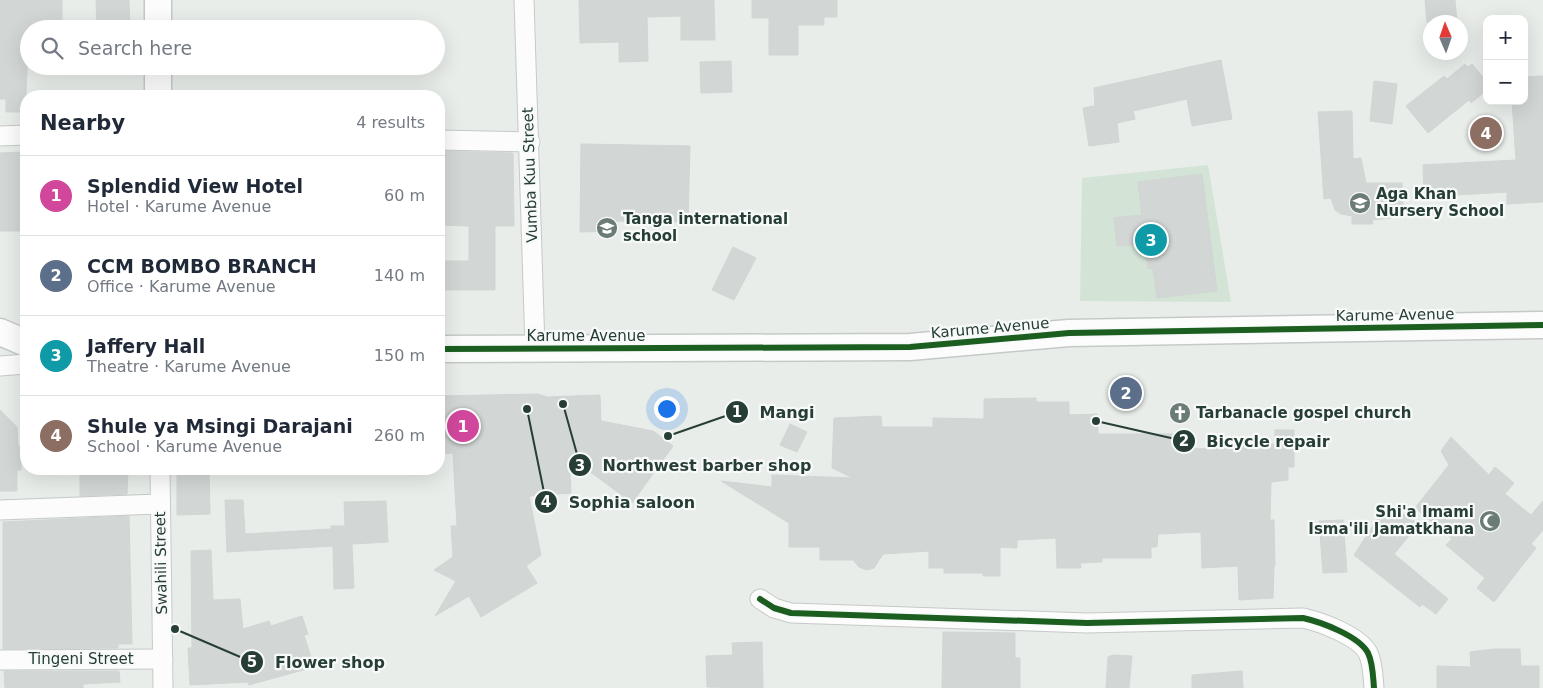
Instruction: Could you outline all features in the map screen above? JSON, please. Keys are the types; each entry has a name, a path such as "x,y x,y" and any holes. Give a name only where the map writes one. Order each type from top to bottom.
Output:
{"main road":[{"path":"158,0 158,20"},
{"path":"158,75 158,90"},
{"path":"0,323 20,323"},
{"name":"Karume Avenue","path":"445,350 910,347 1070,333 1543,325"},
{"path":"0,332 20,340"}],"street":[{"name":"Vumba Kuu Street","path":"524,0 530,142 535,349"},
{"path":"0,136 20,135"},
{"path":"445,140 530,142"},
{"path":"0,366 20,364"},
{"name":"Swahili Street","path":"160,475 163,688"},
{"path":"0,510 159,504"},
{"path":"760,599 774,608 791,613 1027,622 1303,618 1328,625 1359,643 1368,654 1374,688"},
{"name":"Tingeni Street","path":"0,660 163,659"}],"green space":[{"path":"1208,165 1231,302 1080,301 1082,178"}],"building":[{"path":"0,0 62,0 62,20 20,20 20,75 27,75 26,90 20,90 20,112 6,112 6,99 0,99"},
{"path":"96,0 129,0 130,20 97,20"},
{"path":"579,0 714,0 715,40 681,40 681,16 647,17 648,61 619,62 619,42 580,43"},
{"path":"752,0 837,0 837,17 824,17 824,25 798,25 798,55 769,55 769,18 752,18"},
{"path":"1425,0 1455,0 1456,15 1426,15"},
{"path":"1221,60 1232,119 1192,126 1187,99 1133,111 1135,119 1117,123 1119,142 1089,146 1083,108 1095,106 1094,88"},
{"path":"731,61 732,92 701,93 700,62"},
{"path":"1465,64 1468,67 1472,64 1483,77 1483,93 1471,103 1469,100 1428,133 1406,106 1444,76 1447,79"},
{"path":"1543,76 1543,202 1507,204 1507,192 1439,196 1439,194 1424,195 1423,165 1516,160 1512,105 1528,105 1528,77"},
{"path":"1374,81 1397,84 1392,124 1370,121"},
{"path":"1352,111 1353,159 1361,158 1366,183 1402,183 1403,207 1390,208 1391,218 1372,220 1373,224 1352,224 1352,216 1341,214 1335,210 1331,198 1324,199 1318,112"},
{"path":"581,144 690,146 688,222 614,221 615,231 580,232"},
{"path":"445,151 513,153 514,226 495,226 495,290 445,290 445,261 469,261 469,226 445,225"},
{"path":"20,152 20,231 0,231 0,153"},
{"path":"1202,174 1217,291 1157,298 1153,268 1148,269 1145,244 1117,246 1114,218 1142,215 1138,182"},
{"path":"733,247 756,258 734,300 712,290"},
{"path":"538,394 547,397 600,395 601,421 653,431 673,446 632,503 569,456 571,493 529,496 541,555 526,566 537,583 481,617 469,596 435,616 456,581 434,570 453,557 451,526 457,526 453,453 445,454 445,396"},
{"path":"1036,398 1036,402 1069,402 1069,415 1097,414 1098,434 1188,434 1188,449 1222,448 1222,445 1275,444 1275,430 1294,430 1294,467 1288,467 1288,480 1271,482 1270,520 1274,520 1275,566 1273,598 1239,600 1238,566 1202,568 1201,532 1158,534 1157,547 1151,547 1151,558 1102,558 1102,562 1080,563 1081,568 1057,568 1056,538 1017,540 1017,548 1000,547 1000,576 983,576 983,573 944,573 944,568 929,568 929,551 883,554 874,568 867,570 859,567 853,560 820,560 820,547 789,547 789,523 721,481 772,487 772,475 853,478 832,468 834,418 881,416 882,427 933,427 933,418 984,419 984,399"},
{"path":"0,410 17,427 18,446 20,446 20,470 17,470 17,491 0,491"},
{"path":"790,424 807,432 797,452 780,445"},
{"path":"1451,437 1489,475 1495,467 1514,483 1505,494 1531,515 1543,501 1543,530 1531,544 1536,548 1494,602 1477,588 1485,578 1446,545 1452,539 1415,508 1449,465 1441,451"},
{"path":"80,475 128,475 127,494 80,496"},
{"path":"177,475 209,475 210,514 177,515"},
{"path":"225,500 243,500 245,534 331,529 331,526 345,526 344,502 386,501 388,542 352,544 354,588 334,589 333,546 227,552"},
{"path":"1387,504 1419,524 1394,554 1448,599 1436,614 1422,604 1420,607 1354,555"},
{"path":"129,516 132,644 118,644 118,648 3,649 3,522"},
{"path":"1343,520 1347,572 1323,573 1319,521"},
{"path":"211,550 213,600 240,599 243,629 269,621 271,626 302,616 308,634 304,635 314,667 249,685 248,682 190,685 188,648 192,648 191,551"},
{"path":"943,632 1015,633 1015,658 1020,658 1020,688 942,688"},
{"path":"762,642 763,688 707,687 706,656 733,655 732,643"},
{"path":"1494,649 1520,649 1521,666 1539,666 1539,688 1437,688 1437,666 1471,667 1470,652"},
{"path":"1113,655 1132,656 1129,688 1106,688 1108,657"},
{"path":"4,671 119,671 120,682 83,684 83,688 5,688"},
{"path":"1242,671 1243,688 1192,688 1192,675"}],"cycle path":[{"path":"445,349 910,347 1069,333 1543,325"},
{"path":"760,599 774,608 791,613 1087,623 1303,618 1339,631 1357,641 1368,653 1371,661 1374,688"}],"place":[{"name":"Shule ya Msingi Darajani","path":"1486,133"},
{"name":"Aga Khan Nursery School","path":"1360,203"},
{"name":"Tanga international school","path":"607,228"},
{"name":"Jaffery Hall","path":"1151,240"},
{"name":"CCM BOMBO BRANCH","path":"1126,393"},
{"name":"Northwest barber shop","path":"563,404"},
{"name":"Sophia saloon","path":"527,409"},
{"name":"Tarbanacle gospel church","path":"1180,413"},
{"name":"Bicycle repair","path":"1096,421"},
{"name":"Splendid View Hotel","path":"463,426"},
{"name":"Mangi","path":"668,436"},
{"name":"Shi'a Imami Isma'ili Jamatkhana","path":"1490,521"},
{"name":"Flower shop","path":"175,629"}]}
